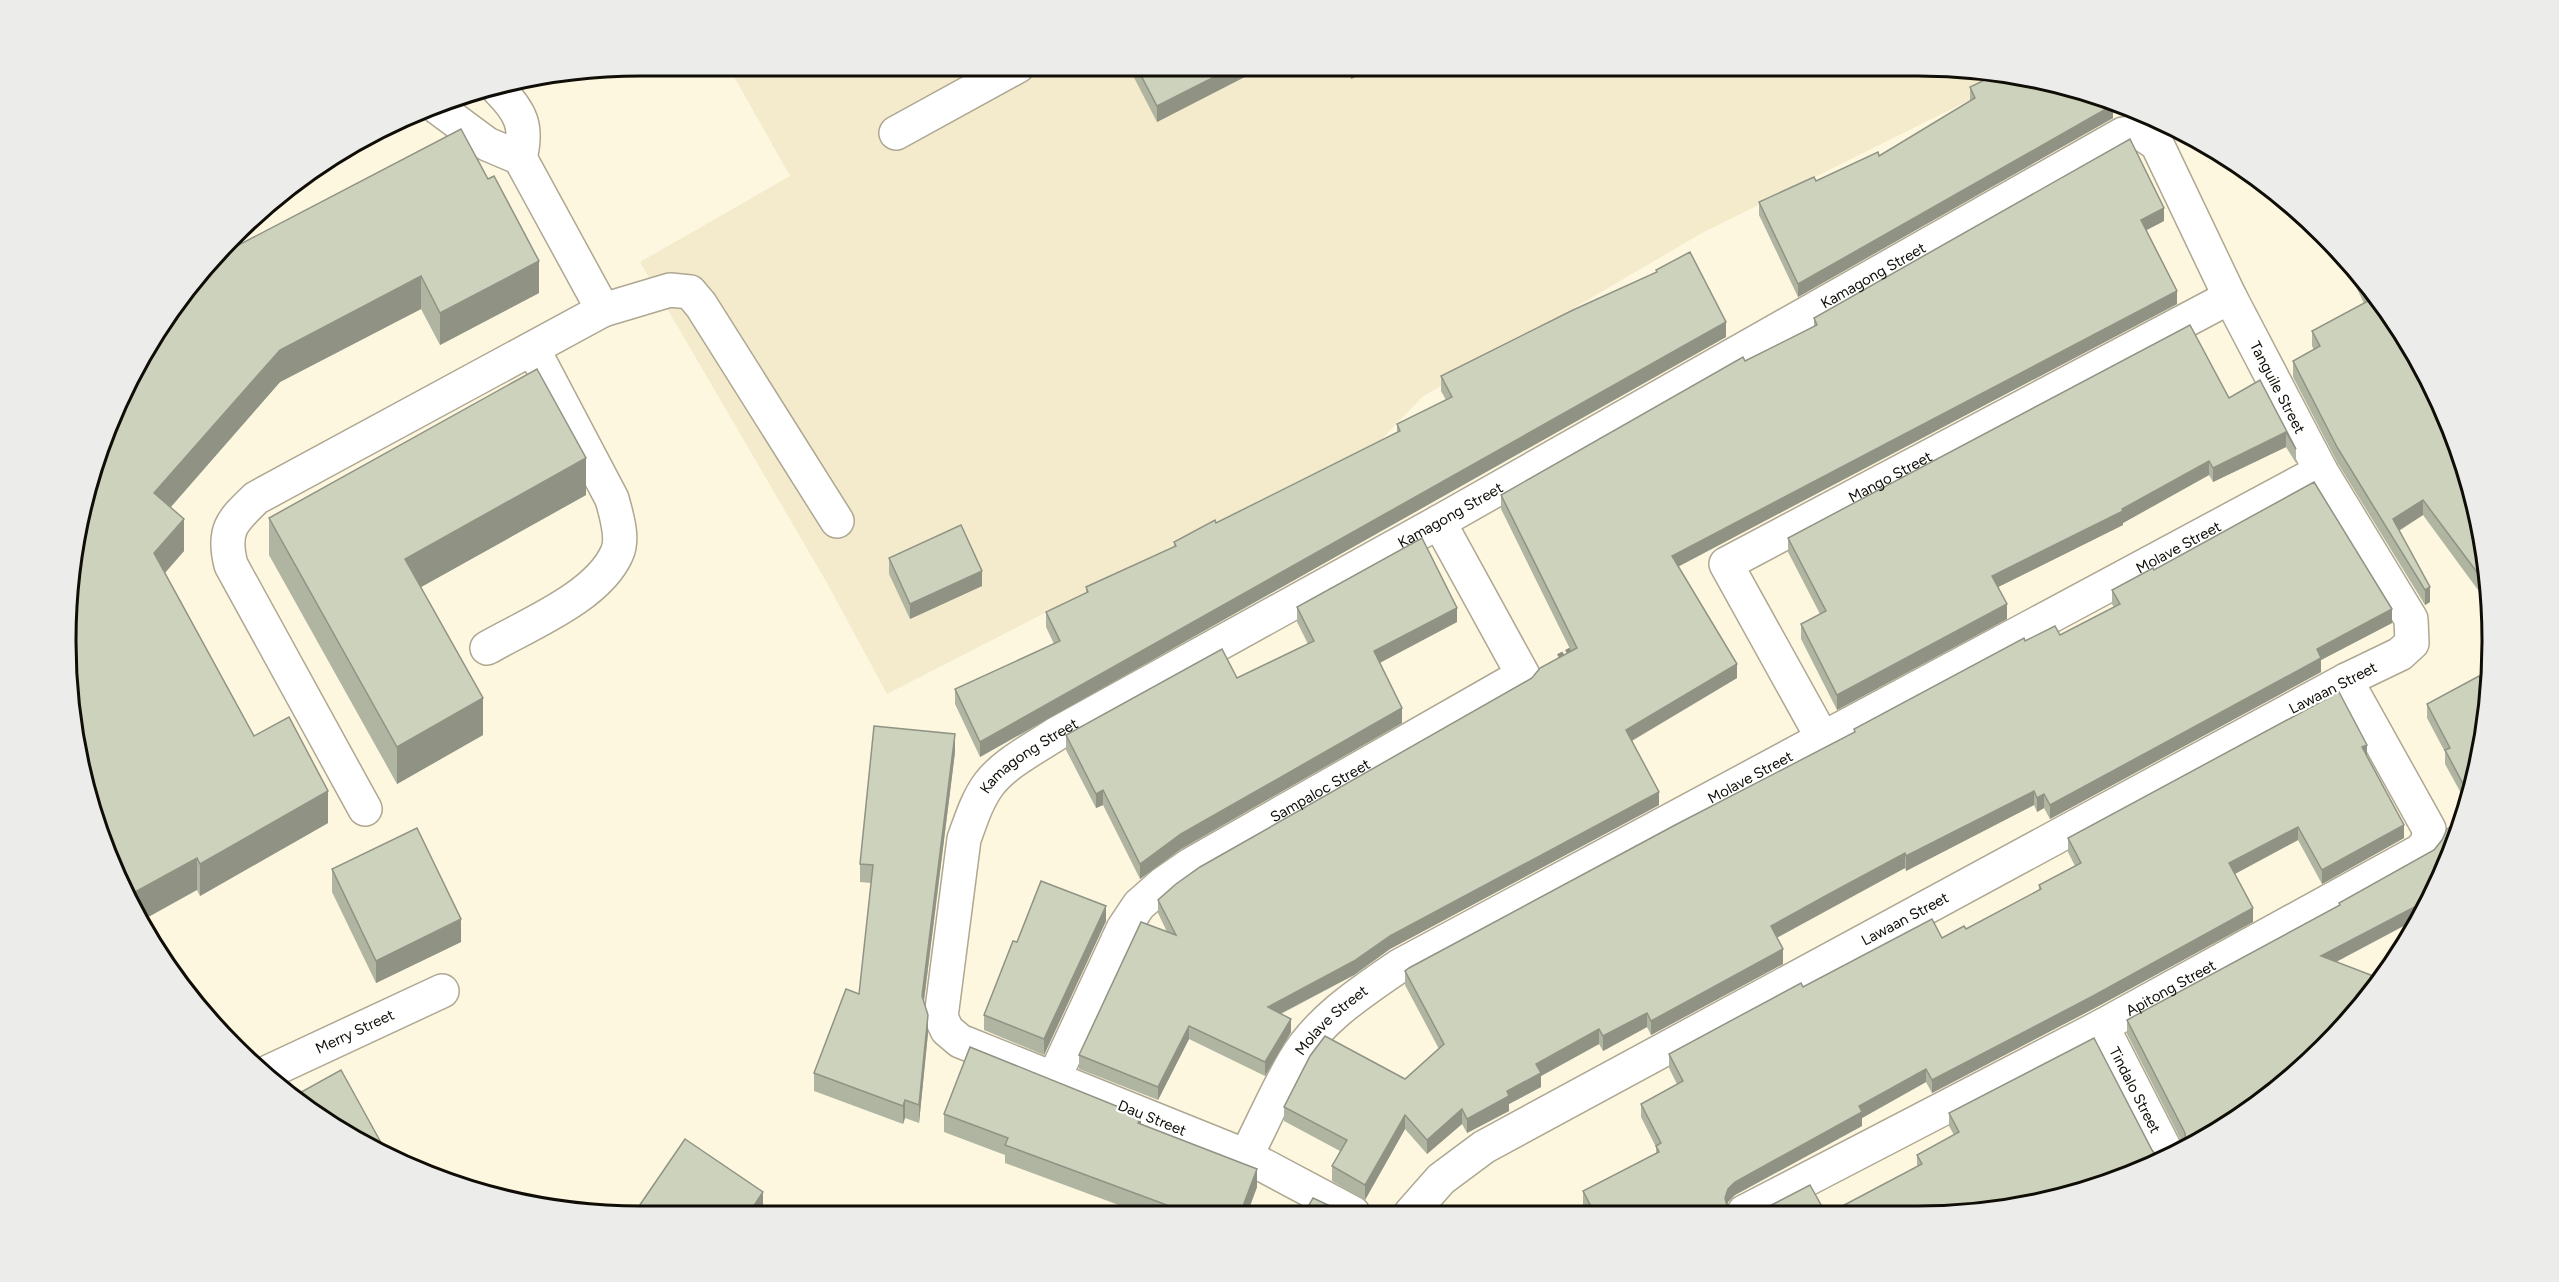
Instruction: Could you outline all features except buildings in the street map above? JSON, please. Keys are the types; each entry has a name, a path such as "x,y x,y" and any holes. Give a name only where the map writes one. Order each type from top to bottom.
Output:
{"street":[{"path":"896,133 998,77"},
{"path":"502,94 519,115 524,129 524,144 520,158"},
{"path":"444,112 487,144 520,158 603,310"},
{"name":"Tanguile Street","path":"2140,133 2157,144 2230,297 2321,471 2411,619 2412,643"},
{"name":"Kamagong Street","path":"947,1030 941,1017 964,838 974,811 990,783 1017,759 1056,734 1439,522 2123,134 2140,133"},
{"path":"365,809 237,579 226,546 229,531 240,514 256,498 603,310 670,290 690,292 701,305 837,521"},
{"name":"Mango Street","path":"1824,739 1726,564 2230,297"},
{"path":"487,648 568,602 597,582 618,552 618,524 612,499 533,349"},
{"name":"Molave Street","path":"1246,1156 1294,1060 1321,1027 1357,995 1400,966 2321,471"},
{"path":"1439,522 1523,675"},
{"name":"Lawaan Street","path":"1418,1205 1441,1179 1484,1148 2346,680 2400,654 2412,643"},
{"name":"Sampaloc Street","path":"1054,1078 1123,929 1139,905 1164,883 1200,859 1523,675"},
{"name":"Apitong Street","path":"1757,1205 2102,1026 2420,851 2428,842 2429,829 2346,680"},
{"name":"Merry Street","path":"274,1069 442,991"},
{"name":"Tindalo Street","path":"2102,1026 2165,1149"},
{"name":"Dau Street","path":"947,1030 960,1041 1246,1156 1338,1205"}],"path":[{"path":"1523,675 1584,642"}],"shaded area":[{"path":"734,77 1918,77 2004,83 1702,233 1422,397 1381,440 887,694 827,583 640,262 790,176"}]}
